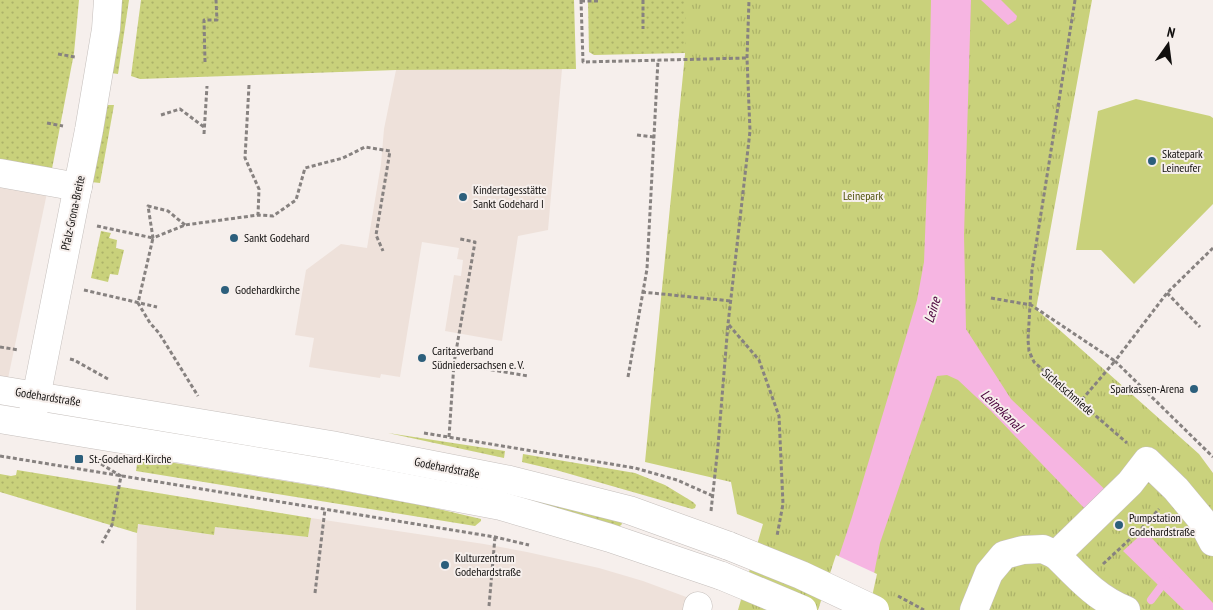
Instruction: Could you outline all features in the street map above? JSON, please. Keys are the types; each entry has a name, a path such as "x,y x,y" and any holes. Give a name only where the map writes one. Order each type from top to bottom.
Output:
{"street":[{"name":"Pfalz-Grona-Breite","path":"31,425 78,187 106,28 108,0"},
{"path":"0,173 78,187"},
{"name":"Godehardstraße","path":"0,390 331,445 510,480 629,510 729,546 801,575 875,610"},
{"path":"0,420 327,473 501,506 610,538 722,576 804,610"},
{"path":"1056,554 1130,484 1147,461 1176,489 1201,519 1213,542"},
{"path":"974,610 989,573 1004,555 1023,550 1043,549 1056,554 1082,582 1099,596 1126,610"},
{"path":"1082,582 1096,610"}],"path":[{"path":"205,62 204,20 217,20 216,0"},
{"path":"642,0 643,29"},
{"path":"710,517 728,324 750,131 747,58 748,0"},
{"name":"Sichelschmiede","path":"1075,0 1032,270 1029,351 1034,362 1147,461"},
{"path":"598,1 581,1 583,62 747,58"},
{"path":"628,377 647,269 658,60"},
{"path":"249,85 245,158 259,189 258,215"},
{"path":"204,134 207,86"},
{"path":"161,115 180,109 204,127"},
{"path":"637,135 654,137"},
{"path":"96,226 153,238 185,225 258,215 273,216 296,200 306,168 343,158 365,147 390,152 376,235 383,251"},
{"path":"185,225 168,211 148,206 153,238 138,302 201,400"},
{"path":"449,437 454,363 475,242 460,239"},
{"path":"1080,402 1115,361 1167,294 1213,248"},
{"path":"82,290 157,307"},
{"path":"642,292 731,301"},
{"path":"1167,294 1200,327"},
{"path":"991,298 1031,305 1115,361 1213,457"},
{"path":"728,324 758,360 779,416 783,504 776,542"},
{"path":"0,346 74,360 114,382"},
{"path":"446,362 528,376"},
{"path":"422,433 635,468 677,480 713,496"},
{"path":"0,456 495,537 532,546"},
{"path":"102,543 112,525 121,476"},
{"path":"315,593 325,509"},
{"path":"1121,548 1142,528"},
{"path":"489,606 495,537"}],"shaded area":[{"name":"Kindertagesstätte Sankt Godehard I","path":"562,69 548,230 518,236 502,341 445,331 454,275 461,276 463,260 457,259 459,248 422,242 400,377 381,374 380,378 309,367 314,338 295,335 306,270 341,244 367,248 381,164 384,129 396,70"},
{"path":"0,164 51,174 7,383 0,382"},
{"name":"Kulturzentrum Godehardstraße","path":"311,518 527,552 599,568 643,581 689,598 686,610 136,610 137,524 213,535 215,527 308,537"}],"green space":[{"path":"0,0 79,0 74,53 51,174 0,164"},
{"path":"120,0 129,0 118,74 111,73"},
{"path":"141,0 574,0 576,69 396,70 140,79 131,76"},
{"path":"588,0 685,0 685,53 594,55 589,52"},
{"name":"Leinepark","path":"685,0 1092,0 1036,309 1199,454 1213,473 1213,610 738,610 763,524 737,514 731,482 645,462 685,54"},
{"name":"Skatepark Leineufer","path":"1136,99 1213,118 1213,204 1134,284 1101,250 1076,250 1098,111"},
{"path":"106,105 114,105 100,183 91,182"},
{"path":"101,231 111,233 109,238 117,240 116,248 124,250 118,275 110,274 108,282 91,278"},
{"path":"107,419 327,457 484,487 621,522 622,524 619,527 106,425"},
{"path":"388,433 505,451 504,458"},
{"path":"523,454 635,473 665,485 696,505 692,509 522,462"},
{"path":"138,457 426,506 481,519 481,521 475,526 136,471"},
{"path":"17,470 311,518 308,537 215,527 214,535 138,524 137,533 0,492 0,474 16,475"}],"water":[{"path":"931,0 971,0 964,235 966,329 1011,399 1121,505 1085,509 991,411 958,380 947,375 937,376 880,543 867,610 821,610 852,517 917,300 924,262"},
{"path":"981,0 1001,0 1017,16 1016,20 1008,25"},
{"path":"1145,531 1213,603 1213,610 1184,610 1123,551"}],"pier":[{"path":"836,555 877,574 869,610 818,610"}],"waterway":[{"path":"1151,600 1166,580"}],"place":[{"name":"Skatepark Leineufer","path":"1152,161"},
{"name":"Kindertagesstätte Sankt Godehard I","path":"463,197"},
{"name":"Sankt Godehard","path":"234,238"},
{"name":"Godehardkirche","path":"225,290"},
{"name":"Caritasverband Südniedersachsen e. V.","path":"422,358"},
{"name":"Sparkassen-Arena","path":"1194,389"},
{"name":"St.-Godehard-Kirche","path":"79,459"},
{"name":"Pumpstation Godehardstraße","path":"1119,525"},
{"name":"Kulturzentrum Godehardstraße","path":"445,565"}],"water label":[{"name":"Leine","path":"932,310"},
{"name":"Leinekanal","path":"1002,410"}]}
